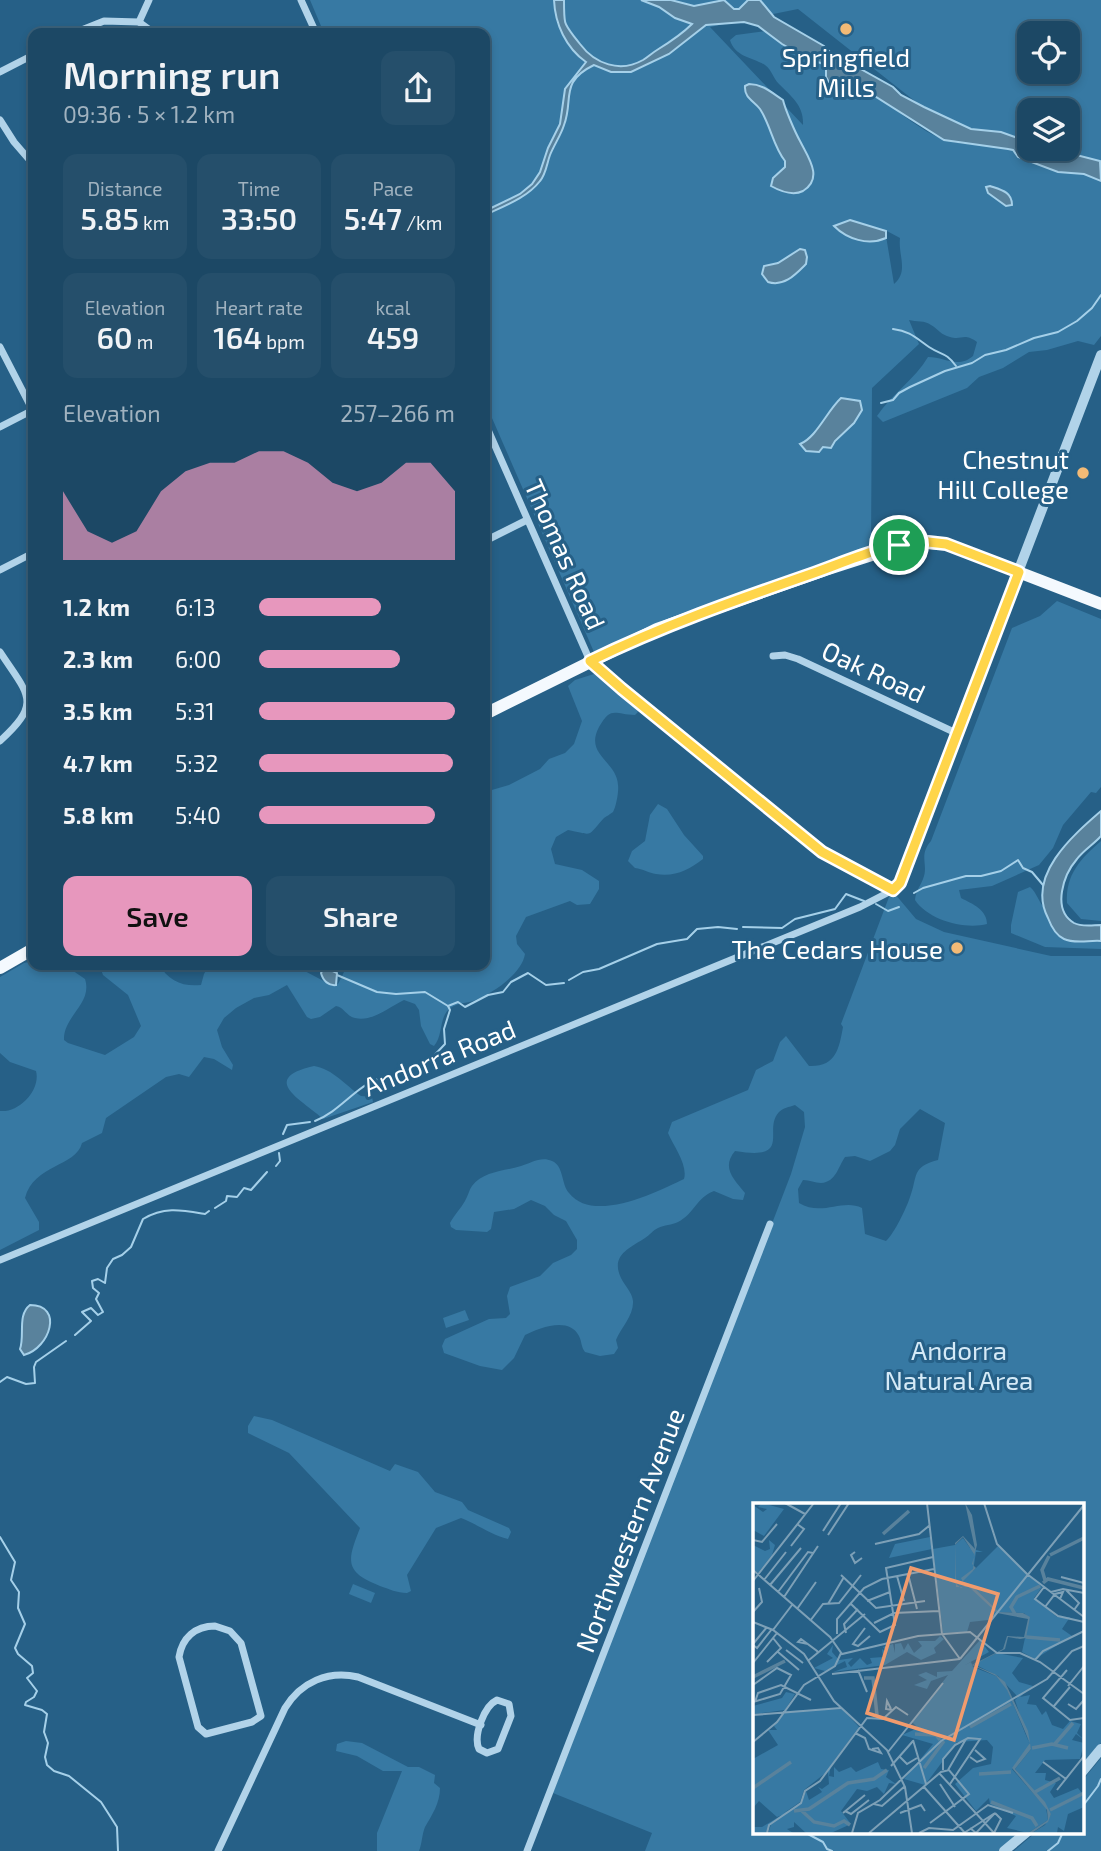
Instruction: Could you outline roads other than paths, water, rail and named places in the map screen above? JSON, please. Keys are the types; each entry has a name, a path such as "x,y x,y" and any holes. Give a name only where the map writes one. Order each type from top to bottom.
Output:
{"main road":[{"path":"490,711 649,633 825,569 912,542 946,544 1101,604"},
{"path":"0,968 28,952"}],"street":[{"path":"139,22 149,0"},
{"path":"302,0 314,28"},
{"path":"86,28 104,21 139,22 147,28"},
{"path":"0,72 28,58"},
{"path":"0,120 28,158"},
{"path":"0,347 28,400"},
{"path":"893,890 900,883 1101,355"},
{"path":"0,427 28,413"},
{"name":"Thomas Road","path":"490,435 590,661 822,852 893,890"},
{"path":"490,538 527,520"},
{"path":"0,570 28,556"},
{"path":"0,652 24,689 27,703 22,720 0,741"},
{"name":"Oak Road","path":"773,656 785,655 798,659 956,733"},
{"name":"Andorra Road","path":"0,1260 860,907 893,890"},
{"name":"Northwestern Avenue","path":"527,1851 769,1224"},
{"path":"215,1626 230,1631 239,1638 261,1716 211,1733 199,1730 179,1662 181,1647 190,1634 204,1627 215,1626"},
{"path":"218,1851 278,1724 292,1698 306,1685 324,1677 358,1677 481,1725"},
{"path":"500,1700 509,1704 511,1716 499,1746 493,1752 484,1752 477,1747 476,1738 481,1725 491,1703 500,1700"},
{"path":"261,1716 278,1724"},
{"path":"1084,1770 1101,1749"},
{"path":"1004,1851 1025,1834"}],"waterway":[{"path":"881,403 893,400 899,393 945,371 1034,338 1058,332 1077,321 1092,308 1101,295"},
{"path":"893,329 912,335 946,356 956,366"},
{"path":"914,893 966,876 981,876 1001,871 1018,860 1023,868 1032,872 1043,885"},
{"path":"743,927 782,928 795,919 835,909 846,894 864,901"},
{"path":"876,904 888,911 899,907"},
{"path":"569,980 583,972 599,969 657,944 687,939 697,929 737,929"},
{"path":"401,1072 427,1063 445,1044 444,1029 450,1010 448,1006 458,1002 465,1007 488,995 503,992 511,982 528,973 546,985 564,983"},
{"path":"337,975 377,992 425,992 448,1006"},
{"path":"315,1121 335,1110 371,1082 392,1076"},
{"path":"283,1134 287,1125 310,1122"},
{"path":"276,1166 280,1161 279,1153"},
{"path":"215,1208 226,1201 227,1196 237,1197 244,1188 251,1190 267,1172"},
{"path":"75,1335 91,1321 82,1312 91,1308 98,1315 103,1312 96,1299 99,1293 93,1288 92,1281 98,1279 105,1283 107,1268 113,1259 131,1247 143,1219 166,1211 181,1210 205,1214 209,1211"},
{"path":"0,1382 7,1377 26,1384 35,1383 36,1362 66,1341"},
{"path":"0,1537 15,1562 11,1580 19,1592 18,1608 25,1624 15,1648 32,1666 33,1673 27,1678 37,1691 25,1705 47,1714 44,1732 48,1743 45,1757 47,1765 54,1771 69,1776 101,1802 117,1827 118,1851"},
{"path":"1084,1804 1101,1779"},
{"path":"808,1834 823,1842 827,1849 832,1851"},
{"path":"1048,1851 1058,1843 1062,1834"}],"place":[{"name":"Springfield Mills","path":"846,29"},
{"name":"Chestnut Hill College","path":"1083,473"},
{"name":"The Cedars House","path":"957,948"}],"park label":[{"name":"Andorra Natural Area","path":"959,1364"}]}
